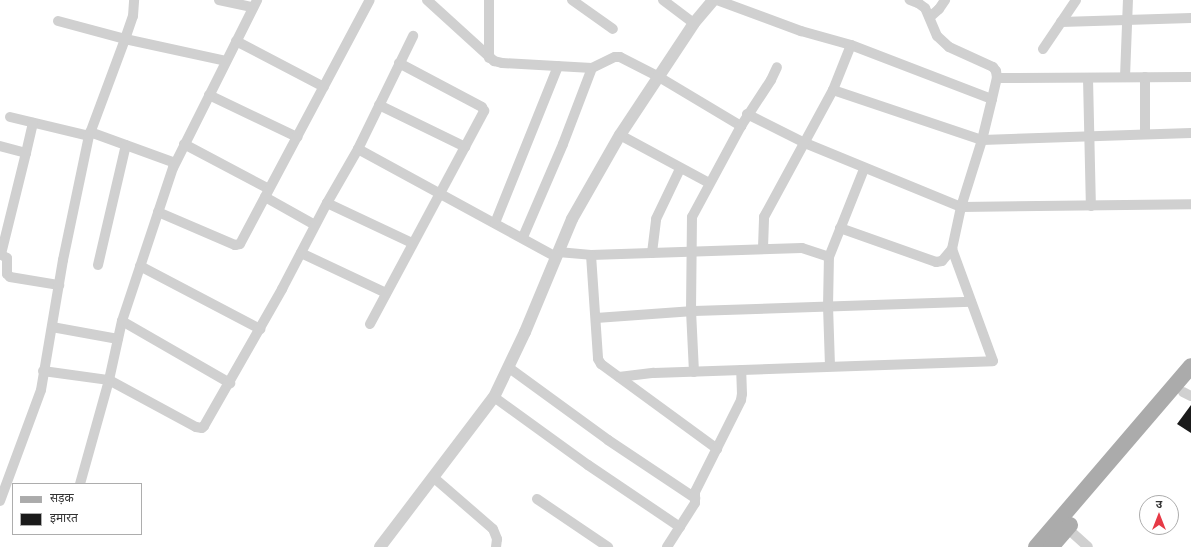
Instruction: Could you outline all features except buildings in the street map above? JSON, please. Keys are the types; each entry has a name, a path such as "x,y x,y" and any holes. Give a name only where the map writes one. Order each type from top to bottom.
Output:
{"main road":[{"path":"1036,547 1191,366"},
{"path":"1051,547 1188,390"}],"street":[{"path":"0,502 4,477 40,396 43,371 59,285 89,134 125,39 132,16 134,0"},
{"path":"80,483 109,380 122,321 175,163 255,4 219,0"},
{"path":"158,212 237,245 240,244 370,0"},
{"path":"426,0 489,58 502,63 592,68 618,56 659,77 741,126"},
{"path":"489,0 489,58"},
{"path":"572,0 613,29"},
{"path":"662,0 694,22"},
{"path":"381,547 494,397 572,219 620,135 694,22 713,0"},
{"path":"717,0 801,31 851,45 992,98"},
{"path":"840,228 936,262 942,261 952,249 961,207 982,140 997,78 996,71 993,67 949,47 937,36 930,17 922,5 910,0"},
{"path":"930,17 939,9 945,0"},
{"path":"1043,49 1076,0"},
{"path":"1126,77 1128,0"},
{"path":"1060,22 1191,18"},
{"path":"58,21 125,39 226,61"},
{"path":"43,371 109,380 200,428 204,426 230,382 301,253 327,202 358,149 413,36"},
{"path":"236,41 324,87"},
{"path":"762,248 764,217 833,90 851,45"},
{"path":"370,324 412,243 484,112 482,107 399,63"},
{"path":"494,223 558,66"},
{"path":"694,372 691,311 692,217 741,126 777,67"},
{"path":"523,237 563,144 592,68"},
{"path":"1145,77 1145,134"},
{"path":"997,78 1191,77"},
{"path":"1088,78 1091,206"},
{"path":"833,90 982,140 1089,135 1191,133"},
{"path":"209,95 297,137"},
{"path":"380,105 465,147"},
{"path":"748,114 805,143 864,169 961,207 1191,204"},
{"path":"10,117 89,134 126,145 175,163"},
{"path":"33,123 1,254 7,258 7,274 10,277 59,285"},
{"path":"620,135 680,169 709,183"},
{"path":"184,144 267,193 315,225"},
{"path":"98,265 126,145"},
{"path":"0,146 26,153"},
{"path":"358,149 494,223 557,254 591,255 762,248 806,248 829,257"},
{"path":"652,252 656,220 680,169"},
{"path":"830,366 828,307 829,257 864,169"},
{"path":"327,202 412,243"},
{"path":"619,378 654,373 993,361 952,249"},
{"path":"301,253 386,293"},
{"path":"591,255 598,359 601,364 717,449"},
{"path":"140,266 260,328"},
{"path":"596,318 691,311 971,302"},
{"path":"122,321 230,382"},
{"path":"52,328 118,339"},
{"path":"508,367 608,440 696,498"},
{"path":"667,547 695,503 695,492 742,397 741,370"},
{"path":"494,397 588,465 680,527"},
{"path":"433,477 493,529 497,539 496,547"},
{"path":"537,499 608,547"},
{"path":"1067,528 1088,547"}]}
